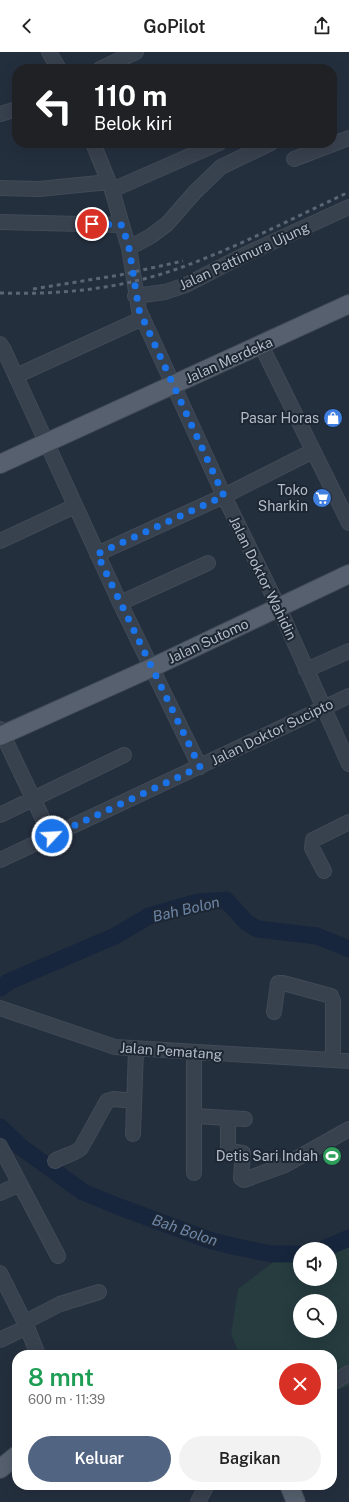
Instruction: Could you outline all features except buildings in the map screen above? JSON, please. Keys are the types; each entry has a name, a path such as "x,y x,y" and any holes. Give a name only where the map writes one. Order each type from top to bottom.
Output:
{"main road":[{"name":"Jalan Merdeka","path":"0,464 349,304"},
{"name":"Jalan Sutomo","path":"1,733 151,668 349,574"},
{"path":"0,1469 12,1460"},
{"path":"291,1490 296,1502"}],"street":[{"path":"49,52 56,64"},
{"path":"111,64 136,52"},
{"path":"0,114 12,110"},
{"path":"337,143 349,138"},
{"name":"Jalan Doktor Wahidin","path":"95,148 110,186 129,248 135,296 143,318 224,496 279,608 349,764"},
{"path":"0,188 39,189 110,186 198,148"},
{"path":"129,248 167,224 194,192 221,167 261,148"},
{"path":"294,159 323,148"},
{"name":"Jalan Pattimura Ujung","path":"135,296 165,292 186,285 244,255 349,207"},
{"path":"0,222 122,225"},
{"path":"16,376 143,318"},
{"path":"0,344 120,603 200,767"},
{"path":"262,345 349,522"},
{"path":"97,554 224,496 313,451"},
{"path":"0,541 75,506"},
{"path":"120,603 208,563"},
{"path":"306,670 349,651"},
{"name":"Jalan Doktor Sucipto","path":"0,860 349,696"},
{"path":"1,733 52,836"},
{"path":"0,815 124,755"},
{"path":"324,870 312,848 313,840 349,822"},
{"path":"274,1012 278,983 331,996 333,1001 332,1060"},
{"name":"Jalan Pematang","path":"0,1008 115,1047 194,1053 349,1061"},
{"path":"133,1134 136,1049"},
{"path":"194,1053 194,1173"},
{"path":"55,1161 75,1153 81,1148 107,1101 114,1099 134,1101"},
{"path":"194,1116 245,1120"},
{"path":"228,1118 228,1150 243,1153 241,1178 244,1180 285,1165 349,1129"},
{"path":"0,1146 58,1256"},
{"path":"0,1193 20,1184"},
{"path":"0,1274 26,1325 36,1350"},
{"path":"0,1340 60,1304 99,1292"},
{"path":"337,1379 349,1373"},
{"path":"198,1502 204,1490"}],"green space":[{"path":"349,1244 349,1386 337,1390 337,1350 238,1350 231,1334 238,1289 276,1260 293,1258 293,1286 337,1286 337,1248"}],"waterway":[{"name":"Bah Bolon","path":"0,988 10,981 115,936 149,916 198,902 226,900 247,923 258,929 317,936 349,949"},
{"name":"Bah Bolon","path":"0,1127 21,1147 83,1192 209,1240 271,1254 293,1254"},
{"name":"Bah Bolon","path":"337,1243 349,1238"}],"railway":[{"path":"0,293 66,292 110,286 153,277 218,253 349,192"},
{"path":"33,289 120,275 183,261"}],"place":[{"name":"Pasar Horas","path":"333,418"},
{"name":"Toko Sharkin","path":"322,498"},
{"name":"Detis Sari Indah","path":"332,1156"}],"route":[{"path":"52,836 200,767 97,554 224,496 139,310 135,296 129,248 122,225 92,224"}]}
